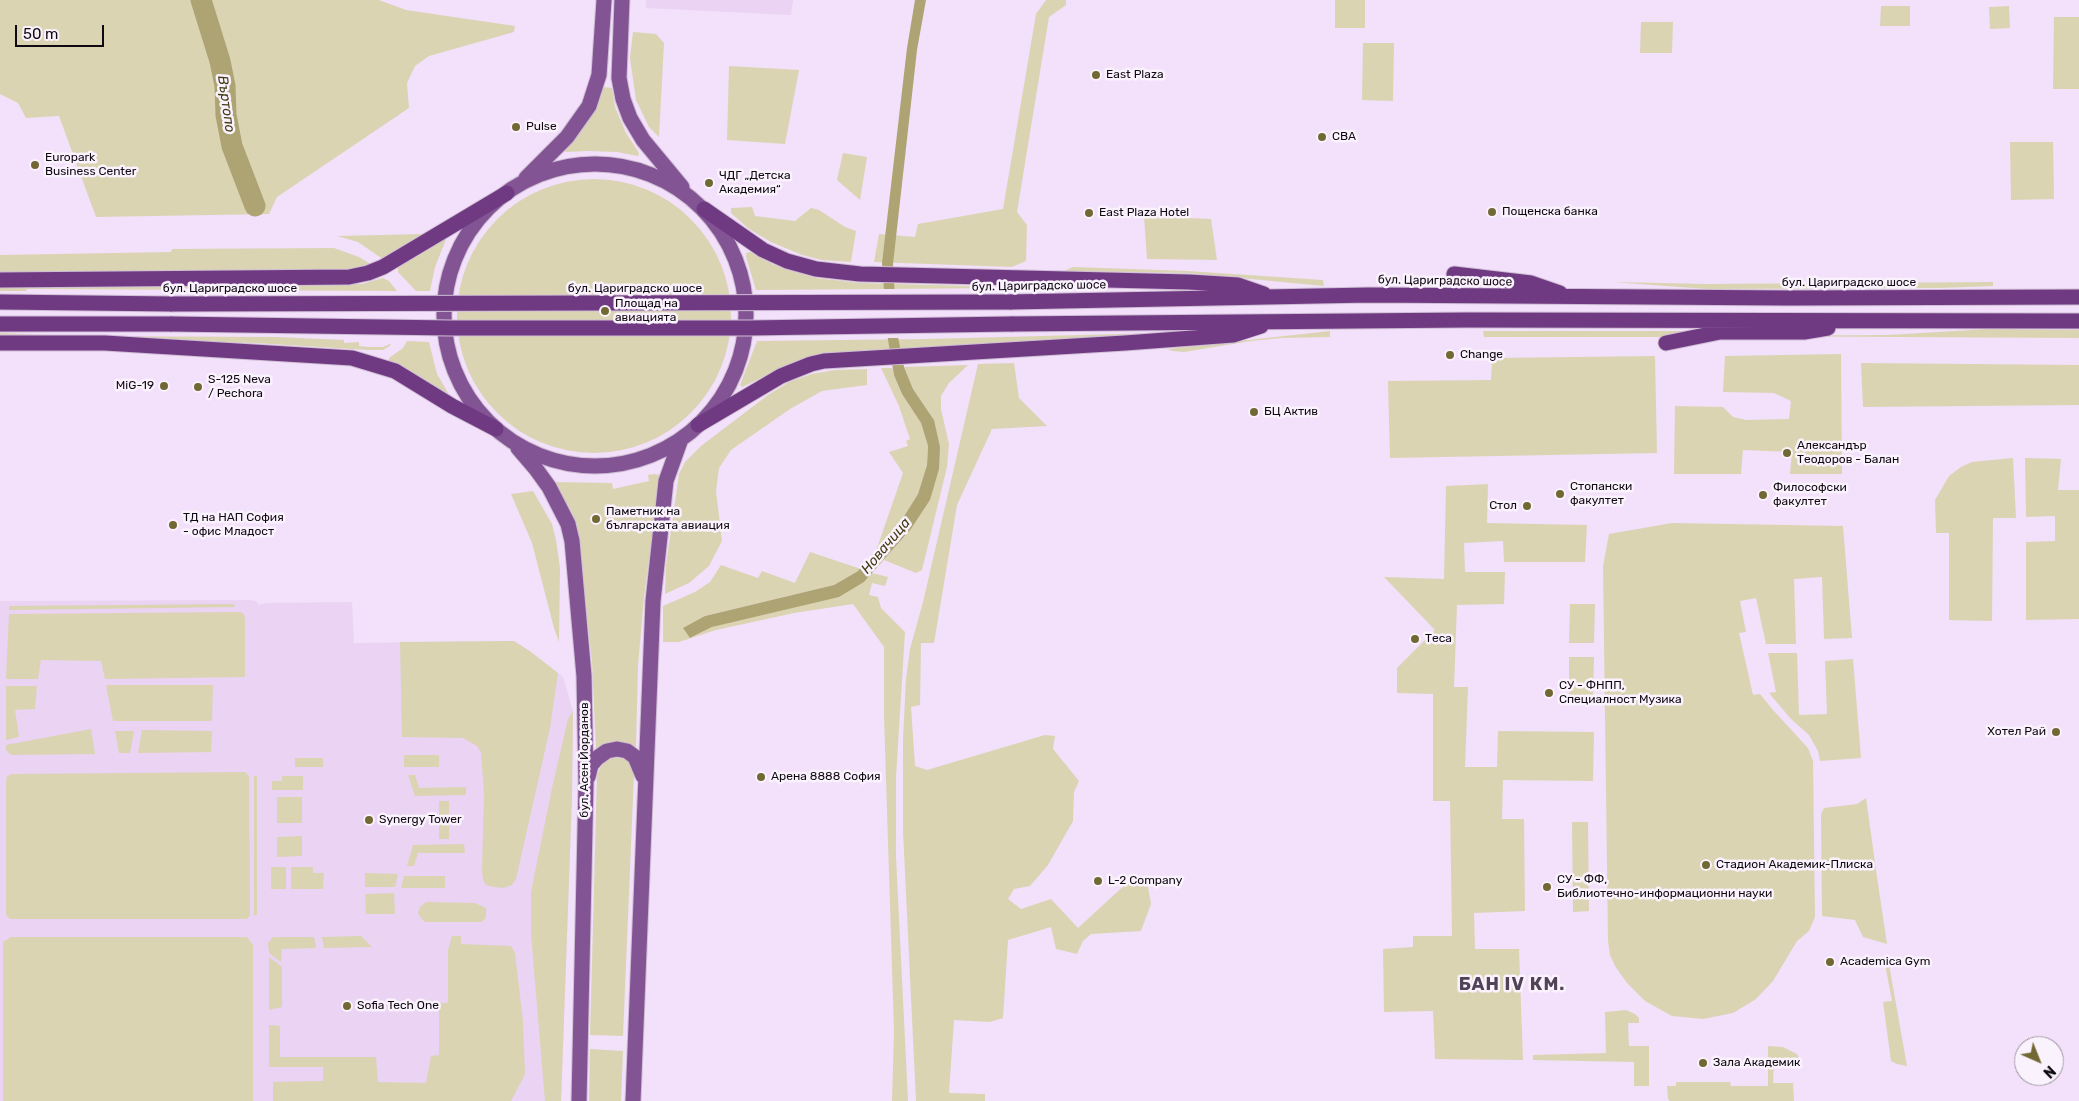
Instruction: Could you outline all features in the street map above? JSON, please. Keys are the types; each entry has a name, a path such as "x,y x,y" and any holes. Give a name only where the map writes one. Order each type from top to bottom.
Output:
{"highway":[{"path":"0,280 348,277 368,273 383,267 511,190"},
{"path":"704,209 763,250 787,261 816,269 860,274 1189,282 1238,285 1275,297"},
{"path":"1454,274 1531,283 1573,297"},
{"name":"бул. Цариградско шосе","path":"0,302 172,304 1010,302 1369,295 2079,297"},
{"path":"698,425 780,376 824,360 1233,335 1275,321"},
{"path":"0,324 710,328 1275,321 2079,321"},
{"path":"1666,343 1720,332 1804,332 1874,321"},
{"path":"0,343 105,343 352,358 395,371 452,406 496,428"}],"main road":[{"path":"604,0 599,75 588,106 567,137 492,206 467,236 451,272 445,310 446,337 451,359 459,380 470,399 496,428 510,439 544,457 569,464 594,466 620,464 645,457 681,439 698,425 718,402 733,377 743,348 746,318 744,288 736,259 722,233 704,209 690,196 643,140 630,118 623,99 619,78 622,0"},
{"path":"511,190 534,177 553,170 573,166 614,165 654,176 690,196"},
{"name":"бул. Асен Йорданов","path":"510,439 536,469 548,487 568,524 572,541 584,676 586,783 579,1101"},
{"path":"633,1101 654,591 666,481 681,439"},
{"path":"586,783 591,766 597,758 617,749 635,757 645,782"}],"shaded area":[{"path":"0,0 379,0 406,10 515,26 514,32 429,56 415,66 407,83 409,108 277,197 269,214 96,217 59,116 26,118 18,103 0,94"},
{"path":"646,0 793,0 791,15 646,8"},
{"path":"1046,0 1066,0 1066,5 1049,17 1017,212 1027,225 1026,261 1012,267 874,262 879,234 915,237 918,224 1003,209 1036,14"},
{"path":"1335,0 1365,0 1365,28 1335,28"},
{"path":"1881,6 1910,6 1910,26 1880,26"},
{"path":"2009,6 2010,28 1990,29 1989,7"},
{"path":"2054,17 2079,17 2079,89 2053,89"},
{"path":"1641,22 1673,22 1672,53 1640,53"},
{"path":"633,32 656,34 664,43 659,137 649,127 636,100 630,58"},
{"path":"1363,43 1394,43 1393,101 1362,100"},
{"path":"729,66 799,70 785,144 727,140"},
{"path":"603,87 612,88 615,107 626,133 639,153 638,156 617,152 564,151 588,121 599,100"},
{"path":"2010,142 2053,142 2054,199 2011,200"},
{"path":"843,153 867,157 860,200 837,180"},
{"path":"594,179 621,182 646,189 670,202 691,219 708,240 721,264 728,289 731,316 728,343 721,368 708,392 691,413 670,430 646,443 621,450 594,453 567,450 542,443 518,430 497,413 480,392 467,368 460,343 457,316 460,289 467,264 480,240 497,219 518,202 542,189 567,182"},
{"path":"752,207 755,216 795,221 811,208 819,210 845,227 856,231 851,262 822,260 802,255 771,242 749,229 731,213 731,208"},
{"path":"1144,216 1211,219 1217,260 1147,259"},
{"path":"449,232 435,267 430,291 416,291 398,272 398,268"},
{"path":"423,234 384,260 358,242 337,236"},
{"path":"334,248 359,257 372,265 364,270 0,274 0,255 171,252 172,249"},
{"path":"750,252 774,265 816,278 860,283 1010,287 1138,287 756,290 746,257 746,253"},
{"path":"1073,267 1188,271 1323,280 1324,286 1188,273 1064,271"},
{"path":"383,278 389,281 397,291 27,289 26,291 0,291 0,286 362,284"},
{"path":"1612,282 1706,284 1993,282 1993,286 1707,289"},
{"path":"1988,329 2079,330 2079,338 1719,336 1888,335"},
{"path":"1330,331 1330,337 1251,341 1184,352 1167,349"},
{"path":"1483,331 1687,331 1674,337 1484,337"},
{"path":"0,333 72,336 276,337 344,340 344,343 359,342 359,346 367,347 391,345 383,350 368,350 255,343 0,336"},
{"path":"1157,333 1157,335 821,354 799,360 742,387 740,385 757,341"},
{"path":"407,341 429,342 437,374 450,396 389,361 389,358 403,348"},
{"path":"1841,354 1842,474 1790,474 1792,452 1743,450 1741,474 1674,474 1675,406 1723,407 1733,417 1746,420 1789,419 1791,401 1774,393 1723,392 1725,356"},
{"path":"1655,356 1657,453 1390,458 1388,381 1491,380 1492,358"},
{"path":"1014,363 1019,398 1047,426 992,429 957,505 934,643 921,643 920,705 911,707 915,766 927,770 1045,735 1055,736 1053,749 1079,781 1074,792 1073,821 1048,865 1030,886 1014,889 1008,899 1021,909 1051,899 1078,928 1128,882 1147,881 1151,904 1141,931 1091,934 1083,941 1077,954 1056,949 1051,927 1008,940 1003,1018 990,1022 954,1020 949,1093 985,1094 985,1101 916,1101 903,831 903,739 906,679 910,649 923,602 978,364"},
{"path":"1861,363 2079,365 2079,405 1863,407"},
{"path":"968,365 949,383 941,396 941,409 949,444 947,467 922,570 916,573 884,560 911,529 930,500 934,420 913,389 904,367"},
{"path":"881,368 892,368 902,394 921,423 928,446 927,465 918,494 901,521 876,551 903,473 889,452 908,446 906,441 910,439 899,406"},
{"path":"867,369 867,385 822,391 790,409 731,450 719,468 716,491 722,541 709,566 689,583 665,594 666,565 679,474 685,462 701,446 768,395 789,382 812,374 835,370"},
{"path":"2013,458 2016,518 1993,518 1992,621 1949,620 1949,533 1936,533 1935,500 1949,476 1961,467 1972,462"},
{"path":"2025,458 2061,459 2058,490 2079,490 2079,619 2026,620 2026,542 2055,541 2055,516 2026,517"},
{"path":"648,475 660,475 644,597 638,666 636,747 628,744 601,746 596,749 592,662 579,548 553,482 612,483 613,489 649,481"},
{"path":"1488,484 1487,523 1587,525 1585,562 1504,562 1503,541 1464,543 1465,572 1505,572 1504,604 1457,605 1454,687 1468,687 1465,767 1497,767 1498,731 1594,732 1593,781 1503,780 1502,819 1524,819 1525,911 1474,913 1475,949 1519,949 1523,1060 1435,1059 1433,1011 1384,1012 1383,949 1413,947 1413,936 1452,936 1450,801 1433,801 1433,694 1397,693 1397,668 1435,630 1384,577 1444,579 1446,486"},
{"path":"533,491 552,524 556,540 560,568 559,642 532,543 511,494"},
{"path":"1672,523 1843,526 1852,638 1824,639 1822,577 1794,579 1796,644 1766,644 1756,598 1740,601 1746,632 1739,633 1753,695 1760,694 1808,748 1813,761 1815,917 1809,931 1797,941 1773,981 1756,999 1733,1013 1703,1019 1672,1016 1645,1001 1627,983 1615,966 1610,955 1608,941 1603,566 1609,534"},
{"path":"810,552 861,569 834,585 705,616 691,638 712,627 864,582 872,573 888,577 885,586 872,583 869,595 878,597 881,608 905,632 896,777 896,857 908,1101 892,1101 894,1031 884,716 884,647 853,604 794,613 716,630 679,642 663,642 663,606 695,592 710,582 721,565 758,578 762,571 795,583"},
{"path":"0,601 256,601 259,605 266,603 352,602 354,643 514,641 563,677 573,711 572,796 561,1101 0,1101"},
{"path":"234,604 235,607 9,610 9,606"},
{"path":"1570,604 1595,604 1594,643 1569,643"},
{"path":"240,612 244,614 245,619 245,677 105,679 101,661 41,660 38,679 6,679 9,614"},
{"path":"514,641 558,673 550,728 516,879 512,885 503,888 486,885 483,880 484,794 481,752 477,746 463,738 402,737 400,642"},
{"path":"1768,653 1797,653 1799,715 1827,714 1825,661 1853,659 1861,758 1820,761 1818,751 1809,735 1791,719 1769,693 1776,692"},
{"path":"1569,657 1594,657 1593,696 1569,696"},
{"path":"106,685 213,685 212,721 113,721"},
{"path":"6,686 37,686 35,709 15,710 19,737 6,740"},
{"path":"573,711 572,796 561,1101 545,1101 531,934 531,892 568,719"},
{"path":"91,729 95,754 11,755 6,750 6,745"},
{"path":"142,730 212,731 211,752 138,753"},
{"path":"115,731 134,731 130,753 119,753"},
{"path":"404,755 439,755 439,767 404,767"},
{"path":"612,757 625,759 631,765 634,774 623,1036 590,1035 597,775 602,764"},
{"path":"295,758 323,758 323,767 295,767"},
{"path":"245,772 249,776 250,915 247,919 10,919 6,915 7,776 12,774"},
{"path":"408,775 415,775 419,788 466,787 466,795 415,796"},
{"path":"254,776 257,776 257,915 254,915"},
{"path":"282,776 303,776 303,790 272,790 272,781 282,781"},
{"path":"277,797 302,797 302,823 277,823"},
{"path":"1866,798 1887,944 1863,937 1855,920 1822,916 1821,814 1824,808 1857,804"},
{"path":"439,801 449,801 449,839 439,839"},
{"path":"1572,822 1588,822 1589,911 1573,912"},
{"path":"302,836 302,856 277,857 277,837"},
{"path":"464,844 465,853 418,853 414,866 407,866 413,845"},
{"path":"271,867 286,867 286,889 271,889"},
{"path":"291,867 313,867 313,873 324,873 323,889 291,889"},
{"path":"365,873 398,874 395,887 365,887"},
{"path":"404,876 445,876 445,888 401,888"},
{"path":"394,893 395,914 366,914 365,894"},
{"path":"426,902 475,903 486,908 486,918 481,922 425,922 418,913 420,907"},
{"path":"361,936 372,947 324,948 322,937"},
{"path":"452,936 461,936 461,944 511,946 515,953 523,1022 525,1074 511,1101 273,1101 273,1082 323,1081 323,1067 269,1067 269,1025 280,1026 280,1057 376,1057 378,1082 426,1083 431,1056 439,1055 439,1003 448,1003 448,950"},
{"path":"11,937 247,937 253,945 253,1101 3,1101 3,942"},
{"path":"273,937 314,937 316,948 282,949 281,962 269,953 268,943"},
{"path":"269,957 282,967 282,1007 269,1010"},
{"path":"1884,959 1888,959 1907,1066 1891,1061 1883,1002 1892,1001"},
{"path":"1626,1010 1639,1018 1639,1023 1628,1023 1629,1046 1649,1046 1649,1086 1634,1086 1634,1062 1533,1060 1533,1055 1606,1053 1605,1012"},
{"path":"1768,1046 1783,1047 1797,1054 1799,1058 1774,1059 1773,1083 1793,1083 1794,1101 1670,1101 1668,1099 1667,1086 1676,1086 1676,1082 1730,1082 1731,1086 1768,1086"},
{"path":"590,1049 623,1051 621,1101 589,1101"}],"water":[{"name":"Новачица","path":"915,0 926,0 917,50 893,264 897,332 904,367 913,389 934,420 940,447 939,469 930,500 911,529 864,582 839,597 712,627 690,638 683,628 705,616 834,585 858,571 901,521 918,494 927,465 928,446 921,423 902,394 894,375 887,334 882,263 907,48"}],"pier":[{"path":"881,289 897,289 901,338 885,338"}],"waterway":[{"name":"Въртопо","path":"201,0 220,61 225,86 226,115 232,146 255,206"}],"place":[{"name":"East Plaza","path":"1096,75"},
{"name":"Pulse","path":"516,127"},
{"name":"CBA","path":"1322,137"},
{"name":"Europark Business Center","path":"35,165"},
{"name":"ЧДГ „Детска Академия“","path":"709,183"},
{"name":"Пощенска банка","path":"1492,212"},
{"name":"East Plaza Hotel","path":"1089,213"},
{"name":"Площад на авиацията","path":"605,311"},
{"name":"Change","path":"1450,355"},
{"name":"MiG-19","path":"164,386"},
{"name":"S-125 Neva / Pechora","path":"198,387"},
{"name":"БЦ Актив","path":"1254,412"},
{"name":"Александър Теодоров - Балан","path":"1787,453"},
{"name":"Стопански факултет","path":"1560,494"},
{"name":"Философски факултет","path":"1763,495"},
{"name":"Стол","path":"1527,506"},
{"name":"Паметник на българската авиация","path":"596,519"},
{"name":"ТД на НАП София - офис Младост","path":"173,525"},
{"name":"Теса","path":"1415,639"},
{"name":"СУ - ФНПП, Специалност Музика","path":"1549,693"},
{"name":"Хотел Рай","path":"2056,732"},
{"name":"Арена 8888 София","path":"761,777"},
{"name":"Synergy Tower","path":"369,820"},
{"name":"Стадион Академик-Плиска","path":"1706,865"},
{"name":"L-2 Company","path":"1098,881"},
{"name":"СУ - ФФ, Библиотечно-информационни науки","path":"1547,887"},
{"name":"Academica Gym","path":"1830,962"},
{"name":"Sofia Tech One","path":"347,1006"},
{"name":"Зала Академик","path":"1703,1063"}],"district":[{"name":"БАН IV КМ.","path":"1512,985"}]}
